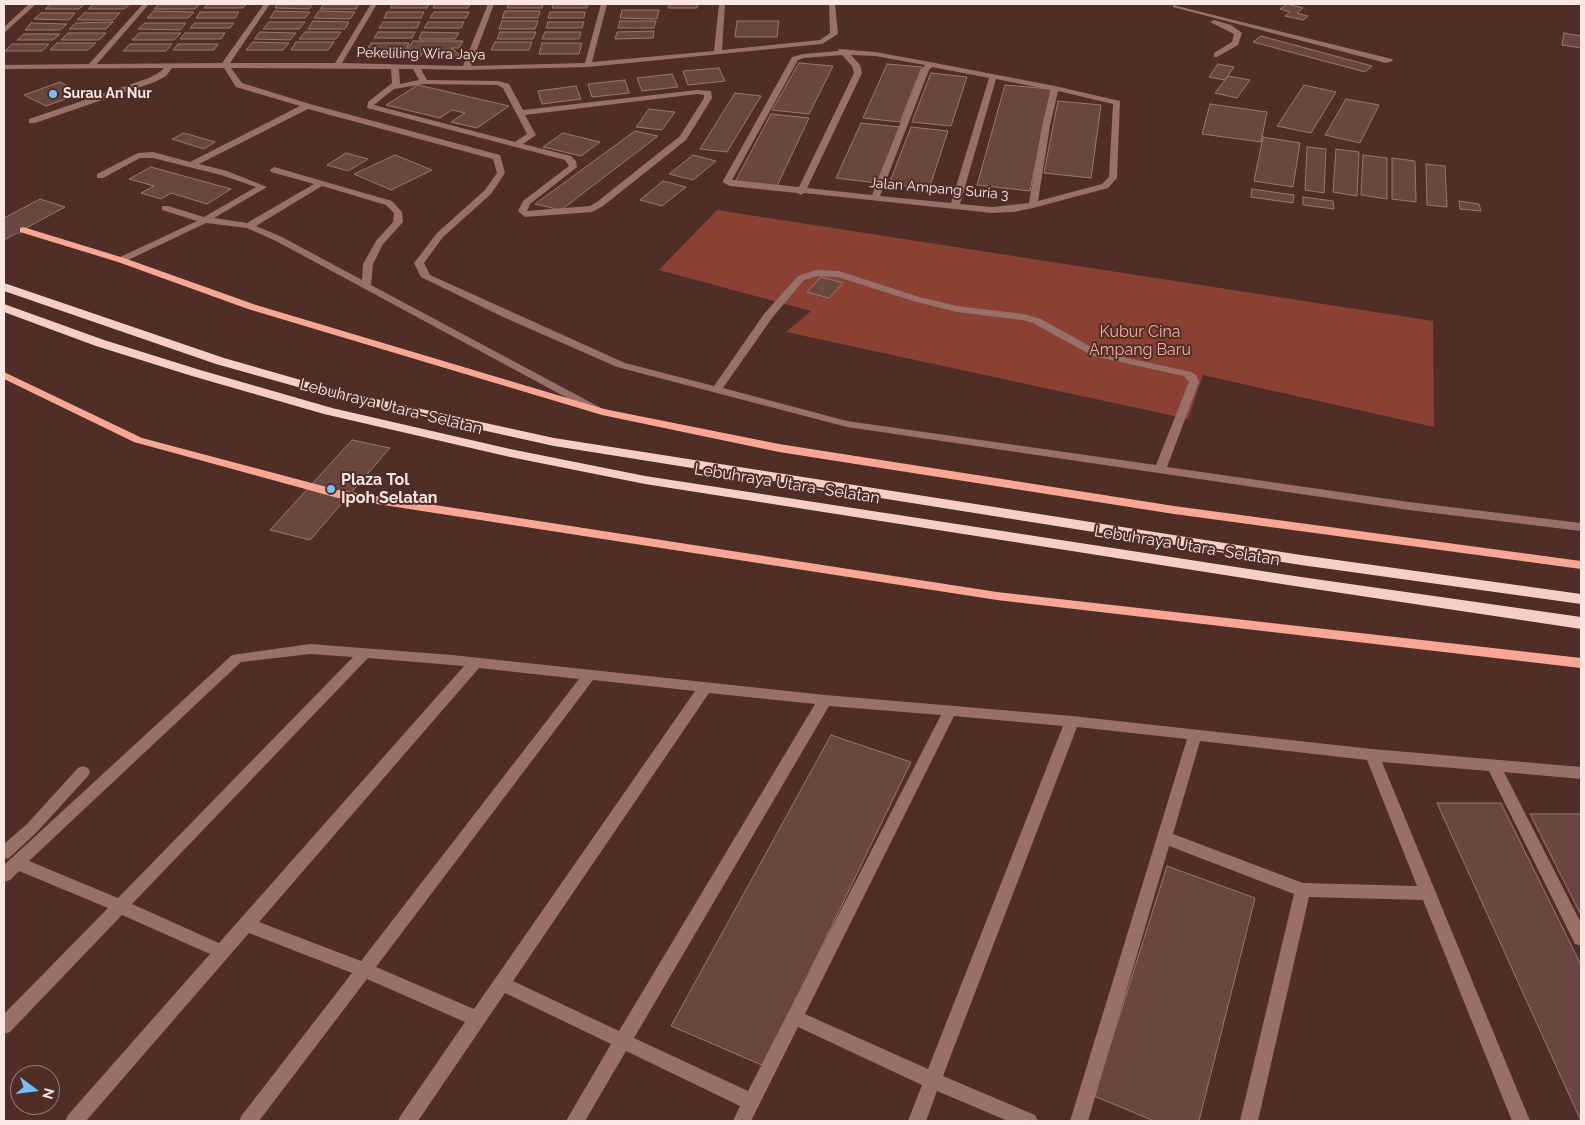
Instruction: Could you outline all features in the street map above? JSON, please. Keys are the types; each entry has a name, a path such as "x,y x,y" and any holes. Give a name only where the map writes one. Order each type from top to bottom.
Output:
{"highway":[{"name":"Lebuhraya Utara–Selatan","path":"4,287 220,361 337,394 554,442 1291,558 1581,599"},
{"name":"Lebuhraya Utara–Selatan","path":"4,308 100,343 329,411 529,457 645,480 1301,582 1581,623"}],"main road":[{"path":"23,230 121,260 252,307 602,412 779,448 989,481 1342,534 1581,565"},
{"path":"4,375 138,440 338,494 997,596 1581,663"}],"street":[{"path":"4,32 34,4"},
{"path":"91,66 146,4"},
{"path":"267,4 226,61 226,66 239,85 307,106 497,157 501,173 488,192 440,235 419,264 426,277 621,365 847,424 1409,506 1581,527"},
{"path":"337,66 374,4"},
{"path":"466,68 491,4"},
{"path":"588,64 604,4"},
{"path":"718,53 722,4"},
{"name":"Pekeliling Wira Jaya","path":"4,67 395,66 466,68 588,64 822,42 834,34 832,4"},
{"path":"1174,5 1189,14 1228,27 1238,34 1235,43 1217,55"},
{"path":"1174,5 1389,61"},
{"path":"822,42 845,53 875,54 1055,88 1046,126 1033,205"},
{"path":"801,192 858,73 856,66 845,53"},
{"name":"Jalan Ampang Suria 3","path":"845,53 803,56 795,60 727,180 730,183 801,192 955,205 992,210 1014,209 1033,205 1105,186 1113,178 1117,103 1055,88"},
{"path":"876,198 925,70 930,64"},
{"path":"32,122 152,80 163,74 170,66"},
{"path":"394,87 396,84 395,66"},
{"path":"416,67 424,82"},
{"path":"955,205 993,76"},
{"path":"517,144 532,135 522,113 503,84 424,82 394,87 370,106 468,134 517,144 568,158 574,164 573,167 526,203 522,211 523,213 592,209 682,138 708,98 708,93 697,92 522,113"},
{"path":"193,164 307,106"},
{"path":"100,176 138,156 147,155 193,164 263,187 205,220 121,260"},
{"path":"274,170 389,203 398,212 398,222 379,243 368,264 366,287"},
{"path":"250,226 320,184"},
{"path":"165,208 205,220 250,226 482,346 602,412"},
{"path":"716,390 768,316 800,278 816,273 839,274 924,301 957,309 1030,319 1045,324 1097,354 1187,374 1192,377 1194,382 1160,470"},
{"path":"10,858 237,658 310,649 366,652 825,700 1072,721 1372,755 1581,773"},
{"path":"4,1026 366,652"},
{"path":"74,1121 475,663"},
{"path":"248,1121 589,676"},
{"path":"407,1121 705,688"},
{"path":"575,1121 825,700"},
{"path":"742,1121 950,711"},
{"path":"917,1121 1072,721"},
{"path":"1080,1121 1195,735"},
{"path":"1372,755 1521,1121"},
{"path":"1494,766 1581,939"},
{"path":"4,875 10,858 32,828 84,772"},
{"path":"1164,837 1302,890 1427,893"},
{"path":"10,858 222,952"},
{"path":"1249,1121 1302,890"},
{"path":"246,924 364,970 478,1019"},
{"path":"502,984 752,1102"},
{"path":"794,1017 934,1081 1029,1121"}],"green space":[{"name":"Kubur Cina Ampang Baru","path":"717,210 1433,321 1434,427 1203,375 1188,419 786,332 811,311 659,270"}],"building":[{"path":"51,4 85,4 79,9 45,9"},
{"path":"94,4 130,4 124,9 88,9"},
{"path":"159,4 200,4 195,9 154,9"},
{"path":"208,4 246,4 243,8 204,8"},
{"path":"278,4 313,4 309,9 275,8"},
{"path":"324,4 359,4 356,9 320,9"},
{"path":"393,4 429,4 427,8 390,8"},
{"path":"435,4 470,4 468,8 433,8"},
{"path":"509,4 543,4 542,8 507,8"},
{"path":"553,4 588,4 587,8 552,8"},
{"path":"670,4 698,4 697,8 668,8"},
{"path":"1287,4 1303,8 1297,13 1308,16 1303,20 1285,16 1290,12 1280,9"},
{"path":"622,10 659,10 657,19 620,18"},
{"path":"154,11 194,12 188,18 147,18"},
{"path":"275,11 310,12 305,18 270,18"},
{"path":"319,11 355,12 350,19 314,18"},
{"path":"505,11 540,11 538,18 502,18"},
{"path":"200,12 239,12 235,18 196,18"},
{"path":"387,12 424,12 421,18 384,18"},
{"path":"434,12 469,12 466,18 430,18"},
{"path":"550,12 585,12 584,18 548,18"},
{"path":"41,13 75,13 69,20 34,19"},
{"path":"84,13 120,13 113,20 77,20"},
{"path":"313,21 349,22 345,29 308,29"},
{"path":"502,21 538,21 535,29 499,29"},
{"path":"620,21 656,21 654,28 618,28"},
{"path":"737,21 779,21 777,37 735,37"},
{"path":"113,22 106,29 69,29 76,23"},
{"path":"269,22 305,22 299,29 263,29"},
{"path":"383,22 420,22 417,28 379,28"},
{"path":"428,22 464,22 461,28 424,28"},
{"path":"548,22 584,22 582,28 546,28"},
{"path":"31,23 67,24 60,30 25,30"},
{"path":"145,23 186,23 180,30 138,29"},
{"path":"195,23 234,23 230,28 190,28"},
{"path":"654,31 653,38 615,39 617,32"},
{"path":"260,32 296,33 290,40 254,39"},
{"path":"305,32 341,32 336,39 299,39"},
{"path":"378,32 415,32 412,38 374,38"},
{"path":"422,32 459,33 455,39 419,39"},
{"path":"500,32 536,32 533,39 497,39"},
{"path":"545,32 581,32 579,39 542,39"},
{"path":"68,33 106,33 99,40 61,40"},
{"path":"139,33 181,33 174,40 132,40"},
{"path":"185,33 225,33 221,39 180,39"},
{"path":"1564,33 1581,36 1581,48 1562,45"},
{"path":"24,34 60,34 53,40 17,40"},
{"path":"1261,36 1372,66 1365,72 1253,42"},
{"path":"413,41 463,41 459,48 451,48 460,55 443,59 432,50 424,50 420,57 403,56"},
{"path":"253,42 289,43 283,50 246,50"},
{"path":"296,42 334,42 328,50 291,50"},
{"path":"495,42 532,42 529,50 491,50"},
{"path":"57,43 96,43 88,50 50,50"},
{"path":"371,43 409,43 406,50 367,50"},
{"path":"542,43 582,43 579,54 539,54"},
{"path":"12,44 49,44 42,51 5,51"},
{"path":"130,44 172,44 166,51 123,51"},
{"path":"178,44 218,44 214,50 173,50"},
{"path":"799,63 833,66 809,114 772,110"},
{"path":"887,64 922,67 900,122 863,118"},
{"path":"1218,64 1234,67 1225,80 1209,77"},
{"path":"719,68 725,81 688,85 683,71"},
{"path":"931,73 967,77 951,126 912,122"},
{"path":"672,74 678,87 642,91 637,78"},
{"path":"1228,76 1250,80 1237,98 1215,93"},
{"path":"625,80 629,93 592,97 588,84"},
{"name":"Surau An Nur","path":"60,82 82,93 46,106 24,95"},
{"path":"418,85 509,106 477,128 451,122 465,113 452,110 440,118 386,105"},
{"path":"1005,85 1051,89 1030,191 977,185"},
{"path":"1304,85 1336,92 1311,133 1277,126"},
{"path":"576,86 581,99 542,104 538,91"},
{"path":"735,93 761,96 727,152 700,149"},
{"path":"1346,99 1379,105 1360,143 1325,135"},
{"path":"1058,101 1101,105 1091,178 1044,173"},
{"path":"1210,104 1267,112 1261,142 1202,134"},
{"path":"649,109 675,112 662,130 636,127"},
{"path":"771,114 809,118 777,186 735,182"},
{"path":"861,123 900,127 877,183 836,178"},
{"path":"911,127 948,131 929,189 889,184"},
{"path":"635,131 658,136 561,210 535,204"},
{"path":"184,133 215,142 204,149 172,139"},
{"path":"563,133 600,142 581,156 543,147"},
{"path":"1263,137 1300,143 1293,187 1254,181"},
{"path":"1307,147 1326,149 1324,193 1305,190"},
{"path":"1336,149 1359,152 1357,196 1333,192"},
{"path":"346,153 368,159 348,171 327,165"},
{"path":"395,155 432,170 391,190 354,174"},
{"path":"693,155 716,161 693,180 669,174"},
{"path":"1363,155 1387,158 1387,199 1361,195"},
{"path":"1392,158 1415,161 1416,202 1392,199"},
{"path":"1426,164 1445,166 1447,207 1427,205"},
{"path":"151,167 231,189 207,204 171,193 161,199 141,193 154,186 129,179"},
{"path":"663,181 686,187 662,206 640,200"},
{"path":"1252,189 1294,195 1293,203 1251,197"},
{"path":"1303,197 1333,201 1334,209 1303,205"},
{"path":"40,199 65,207 4,240 4,218"},
{"path":"1459,201 1479,204 1481,211 1460,209"},
{"path":"821,277 843,283 829,298 807,292"},
{"name":"Plaza Tol Ipoh Selatan","path":"352,440 390,448 310,540 270,530"},
{"path":"831,735 911,762 764,1066 671,1026"},
{"path":"1437,803 1501,803 1581,965 1581,1121"},
{"path":"1530,814 1581,814 1581,915"},
{"path":"1167,866 1255,898 1199,1121 1154,1121 1094,1096"}],"tunnel":[{"path":"4,223 23,230"}],"place":[{"name":"Surau An Nur","path":"53,94"},
{"name":"Plaza Tol Ipoh Selatan","path":"331,489"}]}
